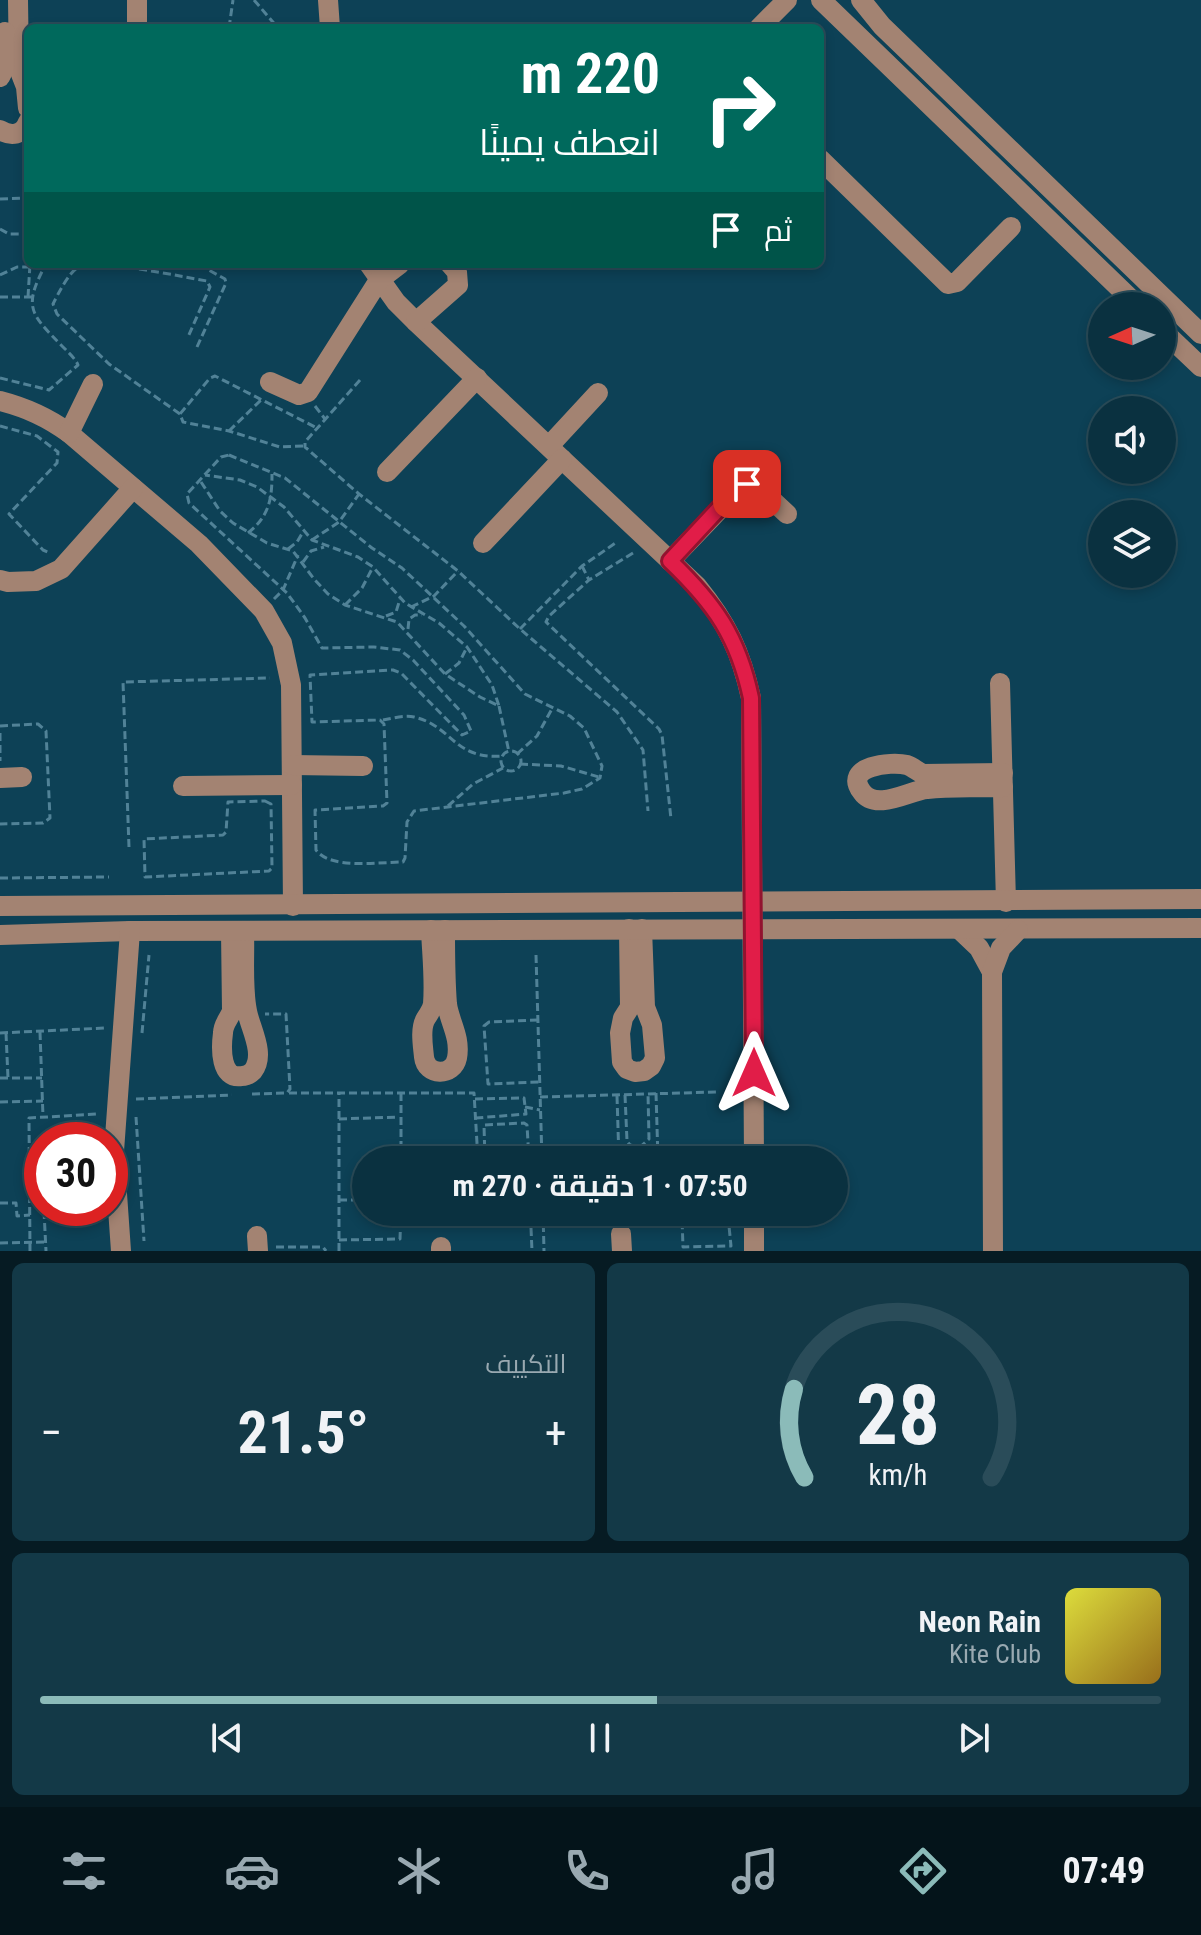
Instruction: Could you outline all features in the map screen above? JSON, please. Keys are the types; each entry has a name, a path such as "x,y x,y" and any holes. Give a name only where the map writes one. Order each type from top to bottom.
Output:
{"street":[{"path":"0,77 5,66 5,0"},
{"path":"18,0 19,69 24,82"},
{"path":"137,0 137,24"},
{"path":"328,0 330,24"},
{"path":"763,24 787,0"},
{"path":"821,0 1123,292"},
{"path":"861,0 882,26 1201,334"},
{"path":"0,130 9,135 18,134 24,129"},
{"path":"824,163 948,284 957,282 1011,227"},
{"path":"416,322 458,285 454,268"},
{"path":"265,391 299,395 308,392 374,272 416,322 697,586 717,611 733,638 751,698 754,1146"},
{"path":"1176,343 1201,367"},
{"path":"387,472 477,378"},
{"path":"69,433 93,384"},
{"path":"483,543 556,453 598,393"},
{"path":"0,401 35,412 69,433 199,544 264,611 282,643 290,678 293,906"},
{"path":"670,561 742,486 758,487 787,514"},
{"path":"0,580 36,581 61,569 133,488"},
{"path":"1000,683 1006,902"},
{"path":"898,764 912,767 923,774 1003,780 924,789 906,797 873,800 865,796 858,780 869,766 898,764"},
{"path":"183,786 363,766"},
{"path":"0,778 22,777"},
{"path":"0,906 1201,899"},
{"path":"0,935 130,931 1201,928"},
{"path":"636,929 645,1007 652,1025 655,1058 644,1071 635,1072 627,1069 622,1062 620,1033 623,1018 630,1007 636,929"},
{"path":"959,929 979,948 992,972"},
{"path":"438,930 447,1007 455,1025 457,1056 454,1066 438,1072 430,1069 424,1061 423,1033 426,1018 433,1007 438,930"},
{"path":"993,1251 992,972 1001,948 1018,930"},
{"path":"114,1122 130,931"},
{"path":"238,931 247,1011 254,1030 257,1062 246,1076 237,1077 224,1066 222,1037 225,1022 232,1011 238,931"},
{"path":"118,1226 121,1251"},
{"path":"754,1226 754,1251"}],"path":[{"path":"230,24 233,0"},
{"path":"254,0 275,24"},
{"path":"0,199 24,198"},
{"path":"0,229 9,234 24,234"},
{"path":"0,275 24,266"},
{"path":"28,297 30,268"},
{"path":"0,378 51,390 78,366 78,362 36,319 32,309 44,268"},
{"path":"78,268 55,299 55,310 109,364 180,414 183,422 229,431 280,447 304,446 359,494 458,571 520,629 612,707 641,744 648,811"},
{"path":"145,268 207,281 210,287 188,337"},
{"path":"197,347 226,280 205,268"},
{"path":"206,295 216,304"},
{"path":"0,297 34,297"},
{"path":"180,414 212,376 265,391 317,428"},
{"path":"304,446 360,380"},
{"path":"229,431 265,391"},
{"path":"0,426 37,436 58,452 57,463 9,514 43,550 54,551"},
{"path":"380,720 384,724 387,803 383,806 315,810 317,853 335,863 403,862 409,816 420,809 564,793 582,789 600,778 602,766 584,728 570,716 525,694 464,626 402,568 372,548 285,478 234,455 221,457 187,494 188,501 283,590 305,618 322,648 400,650 464,715 471,731 463,735 401,673 393,670 310,675 312,722 411,716 439,727 460,748 473,754 517,754"},
{"path":"248,533 264,518 272,497 272,472"},
{"path":"205,475 240,480 272,497 312,540 324,547 350,554 373,567 400,598 467,647 481,665 499,706 509,752"},
{"path":"200,480 220,511 248,533 298,555 328,594 345,605 397,622 445,674 499,706"},
{"path":"312,540 339,522 359,494"},
{"path":"288,549 303,532"},
{"path":"520,629 582,566 617,542"},
{"path":"650,543 589,580 549,616 547,624 659,729 671,819"},
{"path":"303,562 311,551 324,547"},
{"path":"283,590 298,555"},
{"path":"582,566 589,580"},
{"path":"345,605 362,588 373,567"},
{"path":"411,607 434,596 458,571"},
{"path":"383,616 396,612 400,598"},
{"path":"408,633 409,619 423,615"},
{"path":"445,674 459,663 467,647"},
{"path":"129,847 123,682 290,678"},
{"path":"517,754 537,736 553,707"},
{"path":"0,733 0,778"},
{"path":"517,754 520,764"},
{"path":"503,756 503,768"},
{"path":"448,806 473,784 503,768 515,770 520,764"},
{"path":"520,764 561,766 600,778"},
{"path":"265,801 271,804 271,870 266,873 145,877 144,839 224,834 226,805 229,802 265,801"},
{"path":"0,878 109,877"},
{"path":"142,1040 149,955"},
{"path":"536,955 541,1146"},
{"path":"263,1013 286,1014 290,1089 287,1093"},
{"path":"538,1020 489,1022 484,1026 488,1084 540,1082"},
{"path":"0,1033 109,1028"},
{"path":"40,1031 43,1117"},
{"path":"6,1033 8,1078"},
{"path":"0,1059 7,1059"},
{"path":"0,1078 42,1078"},
{"path":"540,1097 717,1092"},
{"path":"144,1241 136,1099 287,1093 473,1093 477,1146"},
{"path":"339,1093 339,1251"},
{"path":"401,1093 401,1146"},
{"path":"641,1146 649,1139 648,1093"},
{"path":"656,1093 658,1146"},
{"path":"617,1095 619,1146"},
{"path":"625,1095 627,1141 635,1146"},
{"path":"475,1099 523,1098 525,1107 524,1115 476,1118"},
{"path":"0,1102 43,1101"},
{"path":"525,1107 540,1110"},
{"path":"29,1122 29,1118 99,1113"},
{"path":"339,1119 401,1117"},
{"path":"485,1146 484,1125 524,1123 527,1125 528,1146"},
{"path":"339,1200 352,1200"},
{"path":"0,1203 16,1203 17,1216 24,1215"},
{"path":"728,1216 731,1246 683,1247 682,1218 728,1216"},
{"path":"30,1226 30,1251"},
{"path":"45,1226 46,1251"},
{"path":"339,1240 400,1239 400,1226"},
{"path":"531,1228 532,1249 544,1250 543,1226"},
{"path":"0,1243 46,1242"},
{"path":"257,1245 323,1247 326,1251"}],"route":[{"path":"747,484 737,489 670,561 697,586 733,638 751,698 754,1073"}]}
